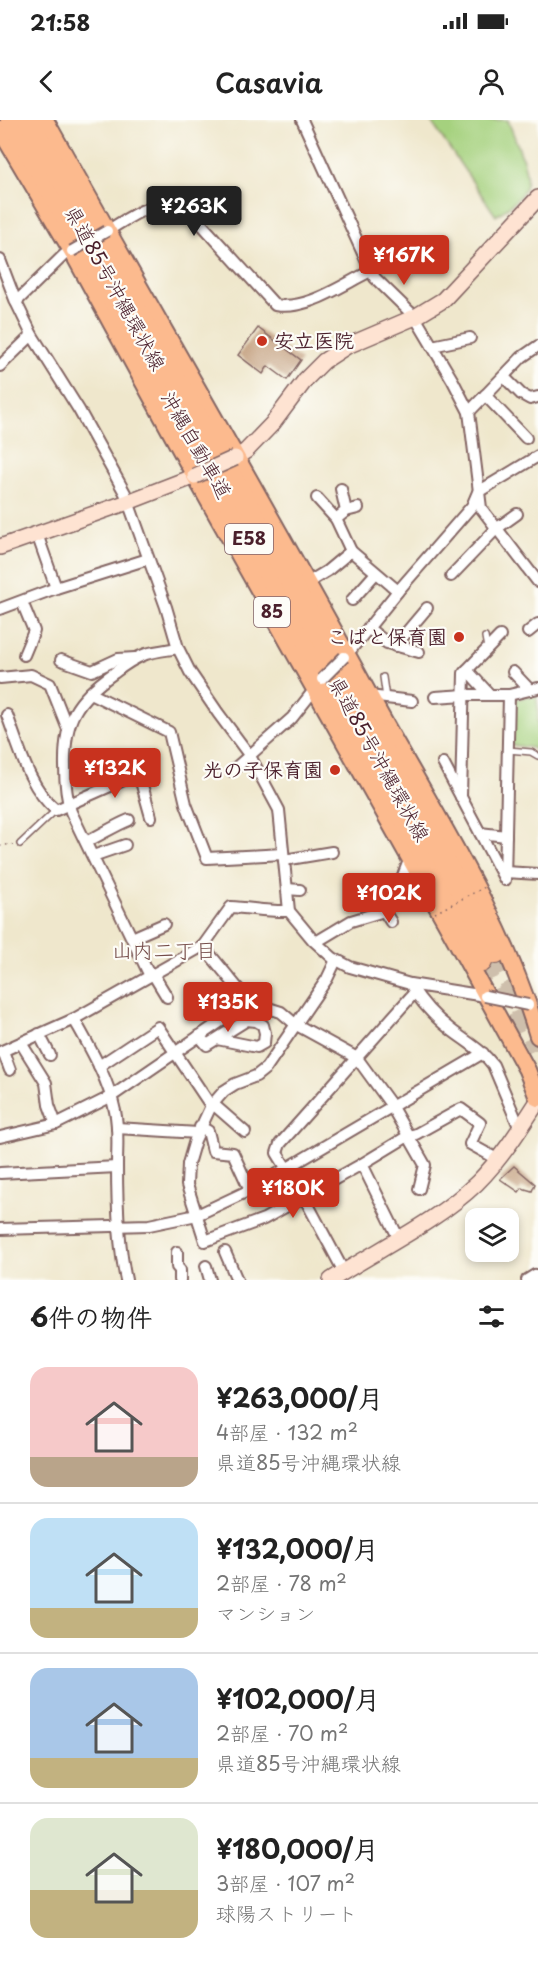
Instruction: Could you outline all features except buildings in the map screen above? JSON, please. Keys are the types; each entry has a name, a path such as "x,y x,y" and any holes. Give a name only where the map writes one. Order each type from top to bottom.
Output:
{"highway":[{"name":"沖縄自動車道","path":"11,120 489,958 265,535 28,120"}],"main road":[{"name":"県道85号沖縄環状線","path":"45,120 346,656 377,697 501,938 533,1006 538,1036"},
{"name":"県道85号沖縄環状線","path":"0,129 72,251 195,476 319,684 410,858 527,1070 538,1100"}],"street":[{"path":"302,120 375,278 415,317 470,412 481,508 538,582"},
{"path":"0,547 195,476 246,451 273,423 306,379 324,362 353,343 415,317 443,300 538,198"},
{"path":"16,302 64,255 144,208 168,203 185,206 275,305 302,305 371,271"},
{"path":"0,260 32,335 79,410 125,493 178,648 190,672 250,756 279,810 289,911 316,942 336,960 350,967 413,988 485,996 533,1006"},
{"path":"0,366 32,335"},
{"path":"432,346 470,338"},
{"path":"470,412 522,357 538,346"},
{"path":"504,377 521,394 530,399 538,397"},
{"path":"485,395 526,438"},
{"path":"232,771 292,718 472,506 478,492 538,456"},
{"path":"341,489 346,511"},
{"path":"317,498 336,519 351,551 398,591"},
{"path":"336,519 346,511 358,508"},
{"path":"451,576 496,529 517,514"},
{"path":"37,534 56,588"},
{"path":"307,583 327,571 351,551"},
{"path":"0,609 56,588 148,559"},
{"path":"352,600 376,573"},
{"path":"22,602 34,631 24,655"},
{"path":"395,646 427,608"},
{"path":"528,632 538,624"},
{"path":"368,628 387,643 419,652"},
{"path":"461,797 464,673 500,636"},
{"path":"167,997 151,975 132,938 69,805 64,772 67,727 77,707 100,683 135,658 148,653 178,648"},
{"path":"61,660 93,671 118,659 135,658"},
{"path":"467,670 490,695"},
{"path":"513,672 534,689"},
{"path":"0,678 31,675 50,684 67,727"},
{"path":"435,697 465,694 508,695 534,689"},
{"path":"90,693 169,732 186,804 207,858 284,857 332,852"},
{"path":"443,763 505,880 508,695"},
{"path":"377,697 412,701"},
{"path":"7,715 29,774 50,806 56,810 135,775 140,778 151,817"},
{"path":"86,842 110,831 115,825 129,820"},
{"path":"480,833 506,836"},
{"path":"93,856 125,845"},
{"path":"316,942 351,921 384,911 395,896 410,858"},
{"path":"506,872 538,874"},
{"path":"287,889 300,890"},
{"path":"10,1070 1,1051 74,1019 203,946 231,907 251,908 266,912 289,911"},
{"path":"384,911 391,922"},
{"path":"132,938 164,924"},
{"path":"203,946 249,1002 281,1012 296,1024 357,1058 391,1106 425,1166 419,1190"},
{"path":"336,960 327,979 266,1068 256,1076 224,1090 212,1105 199,1130 190,1153 187,1185 205,1241 264,1219 408,1136 416,1134 461,1109 480,1123 470,1144 497,1159"},
{"path":"413,988 450,1029 483,1053 493,1065 520,1129"},
{"path":"413,988 357,1058 280,1144 278,1153 304,1197 338,1276 399,1239 462,1196 478,1182 520,1129 538,1100"},
{"path":"0,1137 56,1124 112,1096 249,1002"},
{"path":"74,1019 112,1096 117,1128 121,1253 126,1280"},
{"path":"99,1066 158,1027 212,1105 245,1132"},
{"path":"39,1034 50,1055"},
{"path":"200,1036 207,1046 218,1039"},
{"path":"21,1043 46,1083 49,1105 56,1124"},
{"path":"0,1229 149,1225 197,1215 250,1190 483,1053"},
{"path":"117,1128 208,1131 213,1151 233,1153 250,1190"},
{"path":"362,1164 399,1239"},
{"path":"0,1173 117,1167"},
{"path":"177,1252 180,1280"},
{"path":"224,1280 236,1278 225,1252"},
{"path":"206,1266 210,1280"},
{"path":"527,1280 535,1275 538,1278"}],"lane":[{"path":"485,638 487,650"},
{"path":"377,697 383,677"},
{"path":"508,750 531,752 538,756"},
{"path":"20,844 56,810"}],"path":[{"path":"0,846 20,844"},
{"path":"435,913 485,887"}],"green space":[{"path":"430,120 508,120 526,171 526,185 518,198 496,216"},
{"path":"536,694 538,752 532,748 512,745 509,701"}],"tunnel":[{"path":"496,954 538,1049"},
{"path":"482,962 520,1046"}],"place":[{"name":"安立医院","path":"262,341"},
{"name":"こばと保育園","path":"459,637"},
{"name":"光の子保育園","path":"335,770"}],"district":[{"name":"山内二丁目","path":"164,951"}]}
